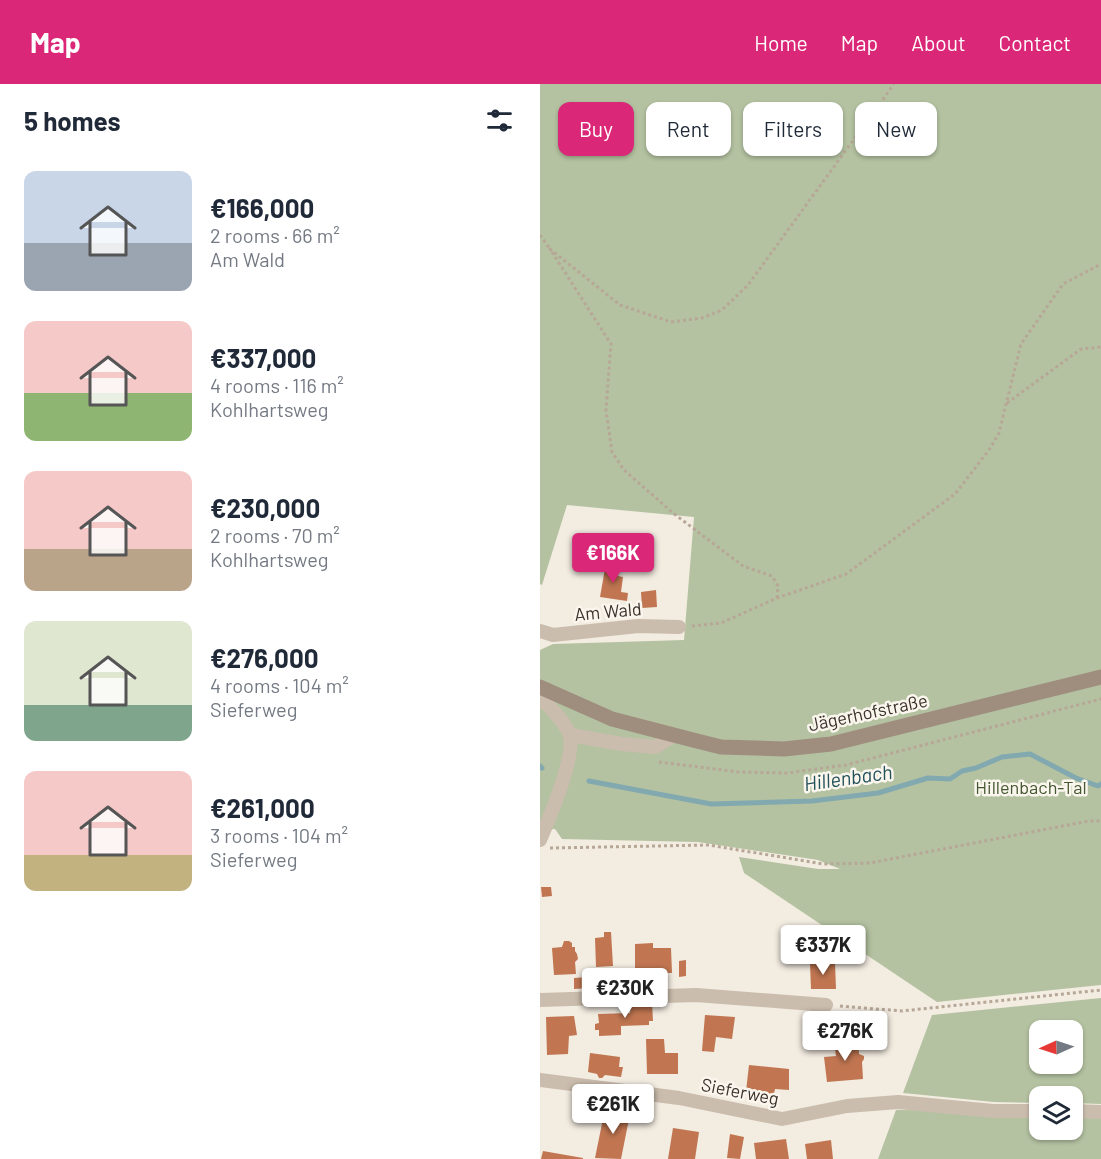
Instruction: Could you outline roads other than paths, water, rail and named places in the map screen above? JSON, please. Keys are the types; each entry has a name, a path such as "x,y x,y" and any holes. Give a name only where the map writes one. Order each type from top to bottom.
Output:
{"main road":[{"name":"Jägerhofstraße","path":"540,687 612,718 721,747 784,749 831,744 1101,677"}],"street":[{"name":"Am Wald","path":"540,631 553,635 638,626 679,627"},
{"path":"540,697 570,735 567,763 551,816 540,840"},
{"path":"570,735 655,747 675,735"},
{"path":"540,1000 696,995 825,1005"},
{"name":"Sieferweg","path":"540,1080 679,1098 782,1119 847,1106 898,1102 993,1111 1029,1111"},
{"path":"1083,1111 1101,1112"}],"waterway":[{"name":"Hillenbach","path":"589,781 711,804 812,801 878,793 928,778 950,779 962,771 1002,757 1030,754 1076,778 1098,786 1101,784"}],"park label":[{"name":"Hillenbach-Tal","path":"1031,788"}]}
